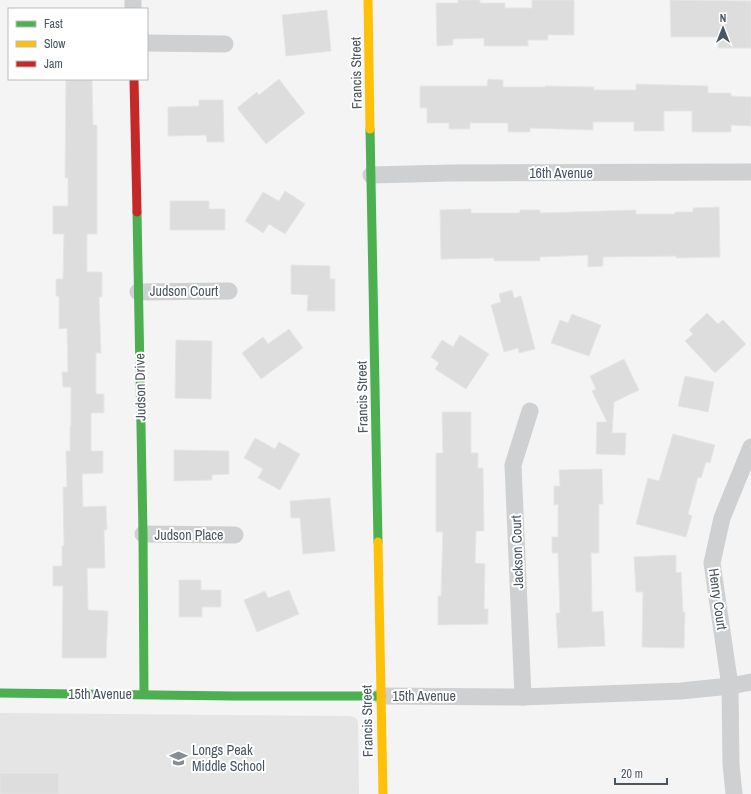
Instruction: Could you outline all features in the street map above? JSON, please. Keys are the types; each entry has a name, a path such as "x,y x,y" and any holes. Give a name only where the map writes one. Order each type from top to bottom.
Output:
{"street":[{"name":"Francis Street","path":"368,0 383,794"},
{"path":"148,43 225,44"},
{"name":"Judson Drive","path":"134,80 143,534 144,694"},
{"name":"16th Avenue","path":"372,175 751,172"},
{"name":"Judson Court","path":"138,292 229,291"},
{"name":"Jackson Court","path":"523,697 513,465 530,410"},
{"name":"Henry Court","path":"734,794 730,686 712,563 722,518 751,447"},
{"name":"Judson Place","path":"143,534 235,535"},
{"name":"15th Avenue","path":"0,693 234,696 523,697 681,691 730,686 751,682"}],"shaded area":[{"name":"Longs Peak Middle School","path":"0,713 350,716 356,718 358,722 359,794 0,794"}],"building":[{"path":"458,0 480,0 480,3 505,3 505,8 532,8 532,0 574,0 574,35 548,35 548,40 528,40 528,46 484,46 484,38 453,39 453,45 437,46 436,3 458,3"},
{"path":"670,0 751,1 751,48 718,48 719,37 671,37"},
{"path":"327,10 331,51 286,56 282,15"},
{"path":"279,79 305,113 266,144 237,108 257,92 259,95"},
{"path":"488,79 503,80 503,87 594,87 594,90 636,90 636,84 708,86 708,93 731,93 731,96 751,97 751,126 731,125 731,132 692,132 692,111 664,111 664,131 634,131 634,122 593,122 593,130 530,128 530,132 508,132 508,123 470,123 470,129 449,129 449,123 427,123 427,108 420,108 420,86 487,86"},
{"path":"66,80 92,80 93,125 97,125 97,234 87,234 87,272 102,272 102,297 99,297 101,353 96,353 96,394 104,394 104,413 91,413 91,451 103,451 103,473 82,474 83,507 106,506 107,530 104,530 105,568 87,568 88,610 108,611 106,658 62,658 63,586 53,586 53,566 62,566 62,546 64,546 63,487 67,487 66,451 70,451 71,426 71,387 63,387 62,372 68,372 67,328 59,329 59,296 56,296 56,279 63,279 64,234 53,234 53,206 68,206 68,178 65,178"},
{"path":"199,100 223,100 224,142 207,142 206,135 168,136 168,107 199,106"},
{"path":"285,191 305,204 285,234 269,224 263,233 245,221 263,192 279,201"},
{"path":"170,201 209,201 209,209 225,209 225,230 170,230"},
{"path":"719,207 720,257 603,257 603,266 588,267 588,255 540,257 540,261 494,261 494,258 441,259 440,210 471,209 471,213 520,213 520,210 540,210 540,213 636,210 636,214 675,214 675,212 693,212 693,208"},
{"path":"291,265 330,266 330,279 335,279 335,311 307,311 308,295 291,294"},
{"path":"512,290 514,298 521,296 535,349 519,353 518,348 504,352 491,305 501,302 499,294"},
{"path":"707,313 718,324 723,320 746,344 715,373 685,341 693,334 689,330"},
{"path":"572,314 601,325 589,356 551,343 560,320 568,323"},
{"path":"289,329 303,348 261,379 242,353 263,337 268,344"},
{"path":"460,335 489,354 466,389 435,369 439,363 431,357 442,340 453,347"},
{"path":"176,340 212,341 211,399 175,398"},
{"path":"624,359 639,390 614,402 612,433 626,433 625,455 596,454 597,422 607,422 592,391 596,389 590,376"},
{"path":"685,376 714,382 708,412 678,406"},
{"path":"442,412 471,412 471,453 478,453 478,468 483,468 484,531 476,531 475,563 485,564 484,609 488,609 488,624 438,625 438,596 441,596 443,532 436,532 436,453 443,453"},
{"path":"673,434 715,445 710,463 706,462 701,478 698,477 688,514 692,516 686,537 636,524 648,478 659,481"},
{"path":"255,438 275,449 279,442 300,454 280,490 258,478 263,469 244,458"},
{"path":"174,450 229,451 229,474 212,475 212,480 174,481"},
{"path":"602,469 603,504 599,504 599,553 591,553 592,612 603,611 605,646 558,648 556,613 560,613 558,553 552,553 552,537 558,537 558,504 554,505 554,486 560,486 559,470"},
{"path":"330,498 335,551 303,554 300,518 291,518 290,501"},
{"path":"676,555 676,573 681,572 683,612 685,612 684,648 642,647 643,592 636,592 634,557"},
{"path":"179,580 201,580 201,590 221,590 221,607 202,607 202,617 179,617"},
{"path":"289,590 299,614 257,632 244,600 265,591 268,598"},
{"path":"0,773 59,773 59,794 0,794"}],"traffic: fast":[{"path":"370,129 378,542"},
{"path":"137,212 143,534 144,694"},
{"path":"0,693 381,696"}],"traffic: slow":[{"path":"368,0 370,129"},
{"path":"378,542 383,794"}],"traffic: jam":[{"path":"134,80 137,212"}],"place":[{"name":"Longs Peak Middle School","path":"179,758"}]}
